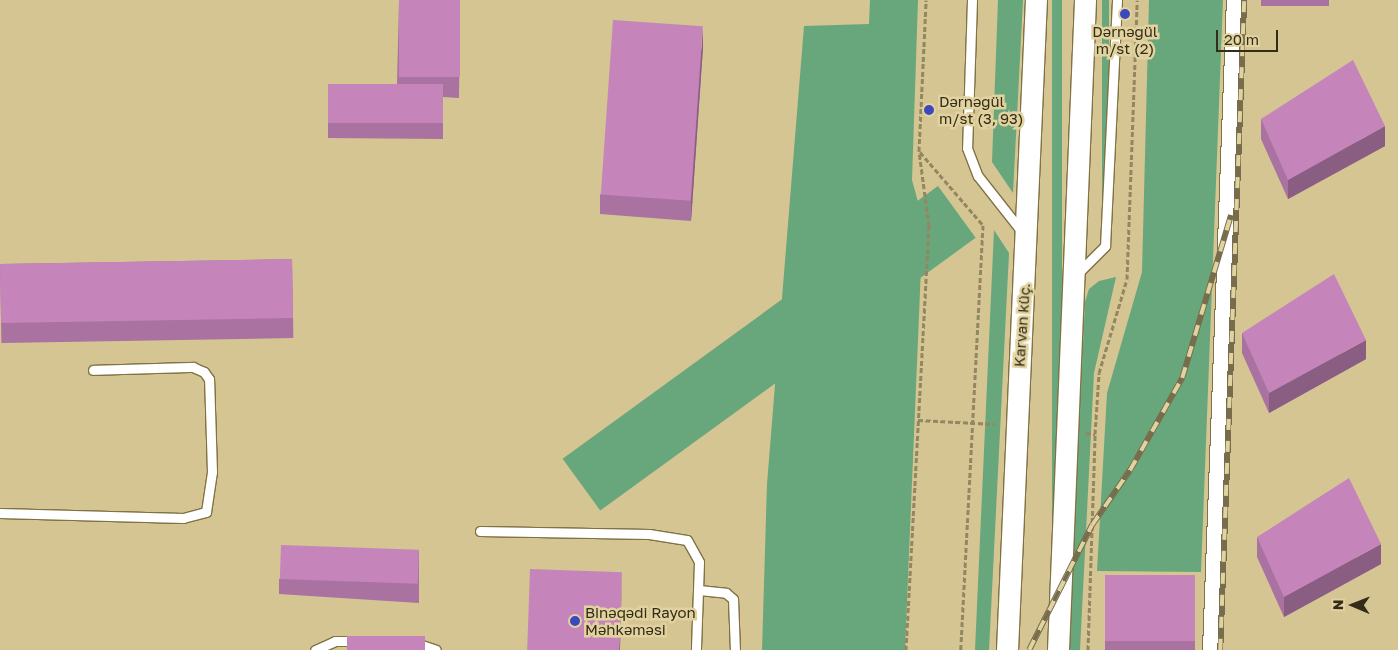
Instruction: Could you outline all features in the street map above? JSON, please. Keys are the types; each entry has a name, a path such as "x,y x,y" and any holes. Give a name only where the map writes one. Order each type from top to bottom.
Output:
{"street":[{"name":"Karvan küç.","path":"1007,650 1027,239 1036,0"},
{"path":"1058,650 1085,0"},
{"path":"1212,650 1236,0"}],"lane":[{"path":"972,0 967,148 978,176 1027,239"},
{"path":"1073,277 1105,246 1117,0"},
{"path":"0,514 183,518 206,512 212,472 209,379 204,372 193,367 93,370"},
{"path":"480,531 676,536 687,540 695,552 699,590 696,650"},
{"path":"699,590 726,593 733,599 735,650"},
{"path":"315,650 335,641 372,642"},
{"path":"400,642 425,644 436,650"}],"path":[{"path":"906,650 929,226 919,151 926,0"},
{"path":"919,151 983,225 961,650"},
{"path":"918,420 995,424"},
{"path":"1088,650 1095,434"}],"green space":[{"path":"870,0 918,0 912,180 923,220 905,650 762,650 767,484 804,26 869,24"},
{"path":"998,0 1023,0 1013,193 992,162"},
{"path":"1052,0 1062,0 1062,650 1052,650"},
{"path":"1102,0 1109,0 1109,252 1102,252"},
{"path":"1149,0 1223,0 1201,572 1097,571 1107,393 1142,272"},
{"path":"938,186 976,238 600,511 563,459"},
{"path":"994,230 1009,253 989,650 975,650"},
{"path":"1116,277 1094,373 1080,650 1068,650 1085,302 1089,289 1099,281"}],"building":[{"path":"399,0 460,0 460,77 399,77"},
{"path":"613,20 703,26 691,201 601,195"},
{"path":"1353,60 1385,126 1288,180 1261,119"},
{"path":"328,84 443,84 443,123 328,123"},
{"path":"292,259 293,318 1,323 0,264"},
{"path":"1334,274 1366,340 1269,393 1242,333"},
{"path":"1349,478 1381,544 1284,597 1257,537"},
{"path":"281,545 419,550 418,584 280,579"},
{"name":"Binəqədi Rayon Məhkəməsi","path":"530,569 622,572 619,650 527,650"},
{"path":"1105,575 1195,575 1195,641 1105,641"},
{"path":"347,636 425,636 425,650 347,650"}],"railway":[{"path":"1220,650 1244,0"},
{"path":"1029,650 1092,525 1130,470 1182,378 1231,215"}],"place":[{"name":"Dərnəgül m/st (2)","path":"1125,14"},
{"name":"Dərnəgül m/st (3, 93)","path":"929,110"},
{"name":"Binəqədi Rayon Məhkəməsi","path":"575,621"}]}
